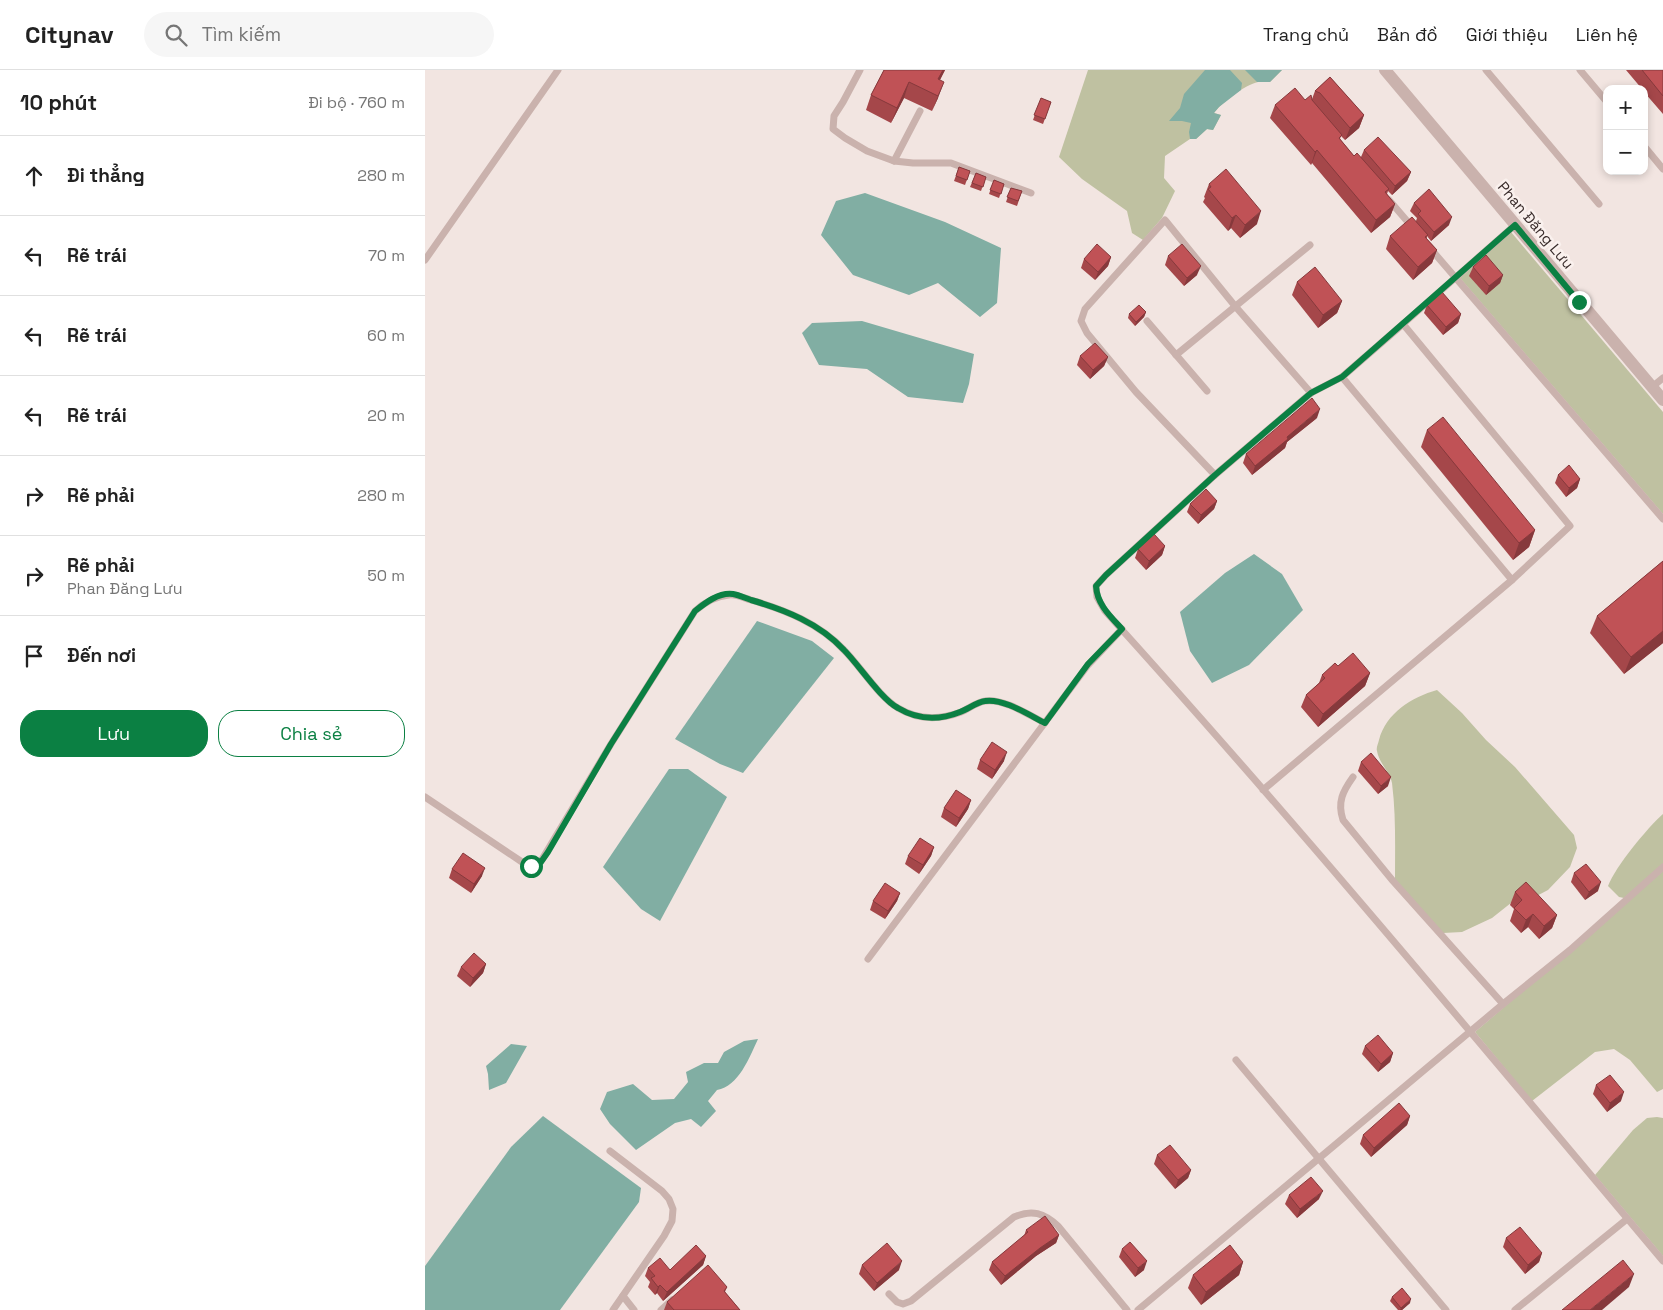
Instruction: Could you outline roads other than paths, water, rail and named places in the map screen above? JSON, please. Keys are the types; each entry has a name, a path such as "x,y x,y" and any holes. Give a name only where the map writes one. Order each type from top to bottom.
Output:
{"street":[{"name":"Phan Đăng Lưu","path":"1385,70 1663,400"}],"lane":[{"path":"425,260 558,70"},
{"path":"859,70 834,116 833,129 845,138 867,150 894,161 951,163 1031,194"},
{"path":"1485,70 1599,204"},
{"path":"1580,70 1603,97"},
{"path":"894,161 920,111"},
{"path":"1648,151 1663,168"},
{"path":"1386,197 1418,233"},
{"path":"1215,475 1136,392 1087,333 1081,322 1085,308 1165,220 1235,306 1311,393"},
{"path":"1515,225 1342,377 1311,393 1215,475 1096,586 1097,597 1105,611 1263,790 1471,1031 1663,1261"},
{"path":"1424,241 1663,519"},
{"path":"1176,355 1310,245"},
{"path":"1147,321 1207,391"},
{"path":"1263,790 1512,580 1570,526 1403,324"},
{"path":"1342,377 1512,580"},
{"path":"1652,387 1663,378"},
{"path":"425,797 522,862 531,866 541,862 611,744 695,611 705,602 732,594 767,605 815,625 843,648 885,698 897,708 911,714 927,719 947,716 984,701 998,702 1045,723"},
{"path":"868,958 1088,664 1122,629"},
{"path":"1353,777 1341,797 1343,820 1393,882 1503,1004"},
{"path":"1138,1310 1570,950 1663,867"},
{"path":"1235,1060 1446,1310"},
{"path":"610,1151 662,1191 669,1199 673,1209 672,1220 664,1236 613,1310"},
{"path":"889,1294 897,1302 903,1304 911,1301 927,1290 1014,1217 1024,1213 1037,1213 1049,1217 1059,1226 1127,1310"},
{"path":"1515,1310 1627,1218"},
{"path":"623,1296 634,1310"},
{"path":"661,1310 676,1297"}],"water":[{"path":"1205,70 1230,70 1242,83 1241,90 1214,113 1221,115 1213,130 1207,129 1196,139 1190,139 1191,123 1169,121 1180,108 1184,94"},
{"path":"1245,70 1282,70 1270,82 1257,82"},
{"path":"865,193 945,222 1001,248 997,303 980,317 938,283 909,295 853,275 821,235 836,201"},
{"path":"862,321 974,354 969,384 963,403 908,397 867,369 819,365 802,333 812,323"},
{"path":"1254,554 1282,574 1303,610 1249,665 1212,683 1190,651 1180,612 1225,573"},
{"path":"757,621 812,641 834,658 743,773 720,764 675,739"},
{"path":"669,769 688,769 727,797 660,921 641,909 603,867"},
{"path":"758,1039 737,1077 725,1087 717,1090 708,1101 716,1111 701,1127 691,1119 675,1123 636,1150 610,1124 600,1109 607,1092 633,1084 652,1100 674,1099 688,1082 686,1072 704,1063 718,1063 724,1052 744,1041"},
{"path":"511,1044 527,1046 506,1083 489,1090 486,1066"},
{"path":"543,1116 641,1188 639,1202 560,1310 425,1310 425,1266 511,1147"}]}
